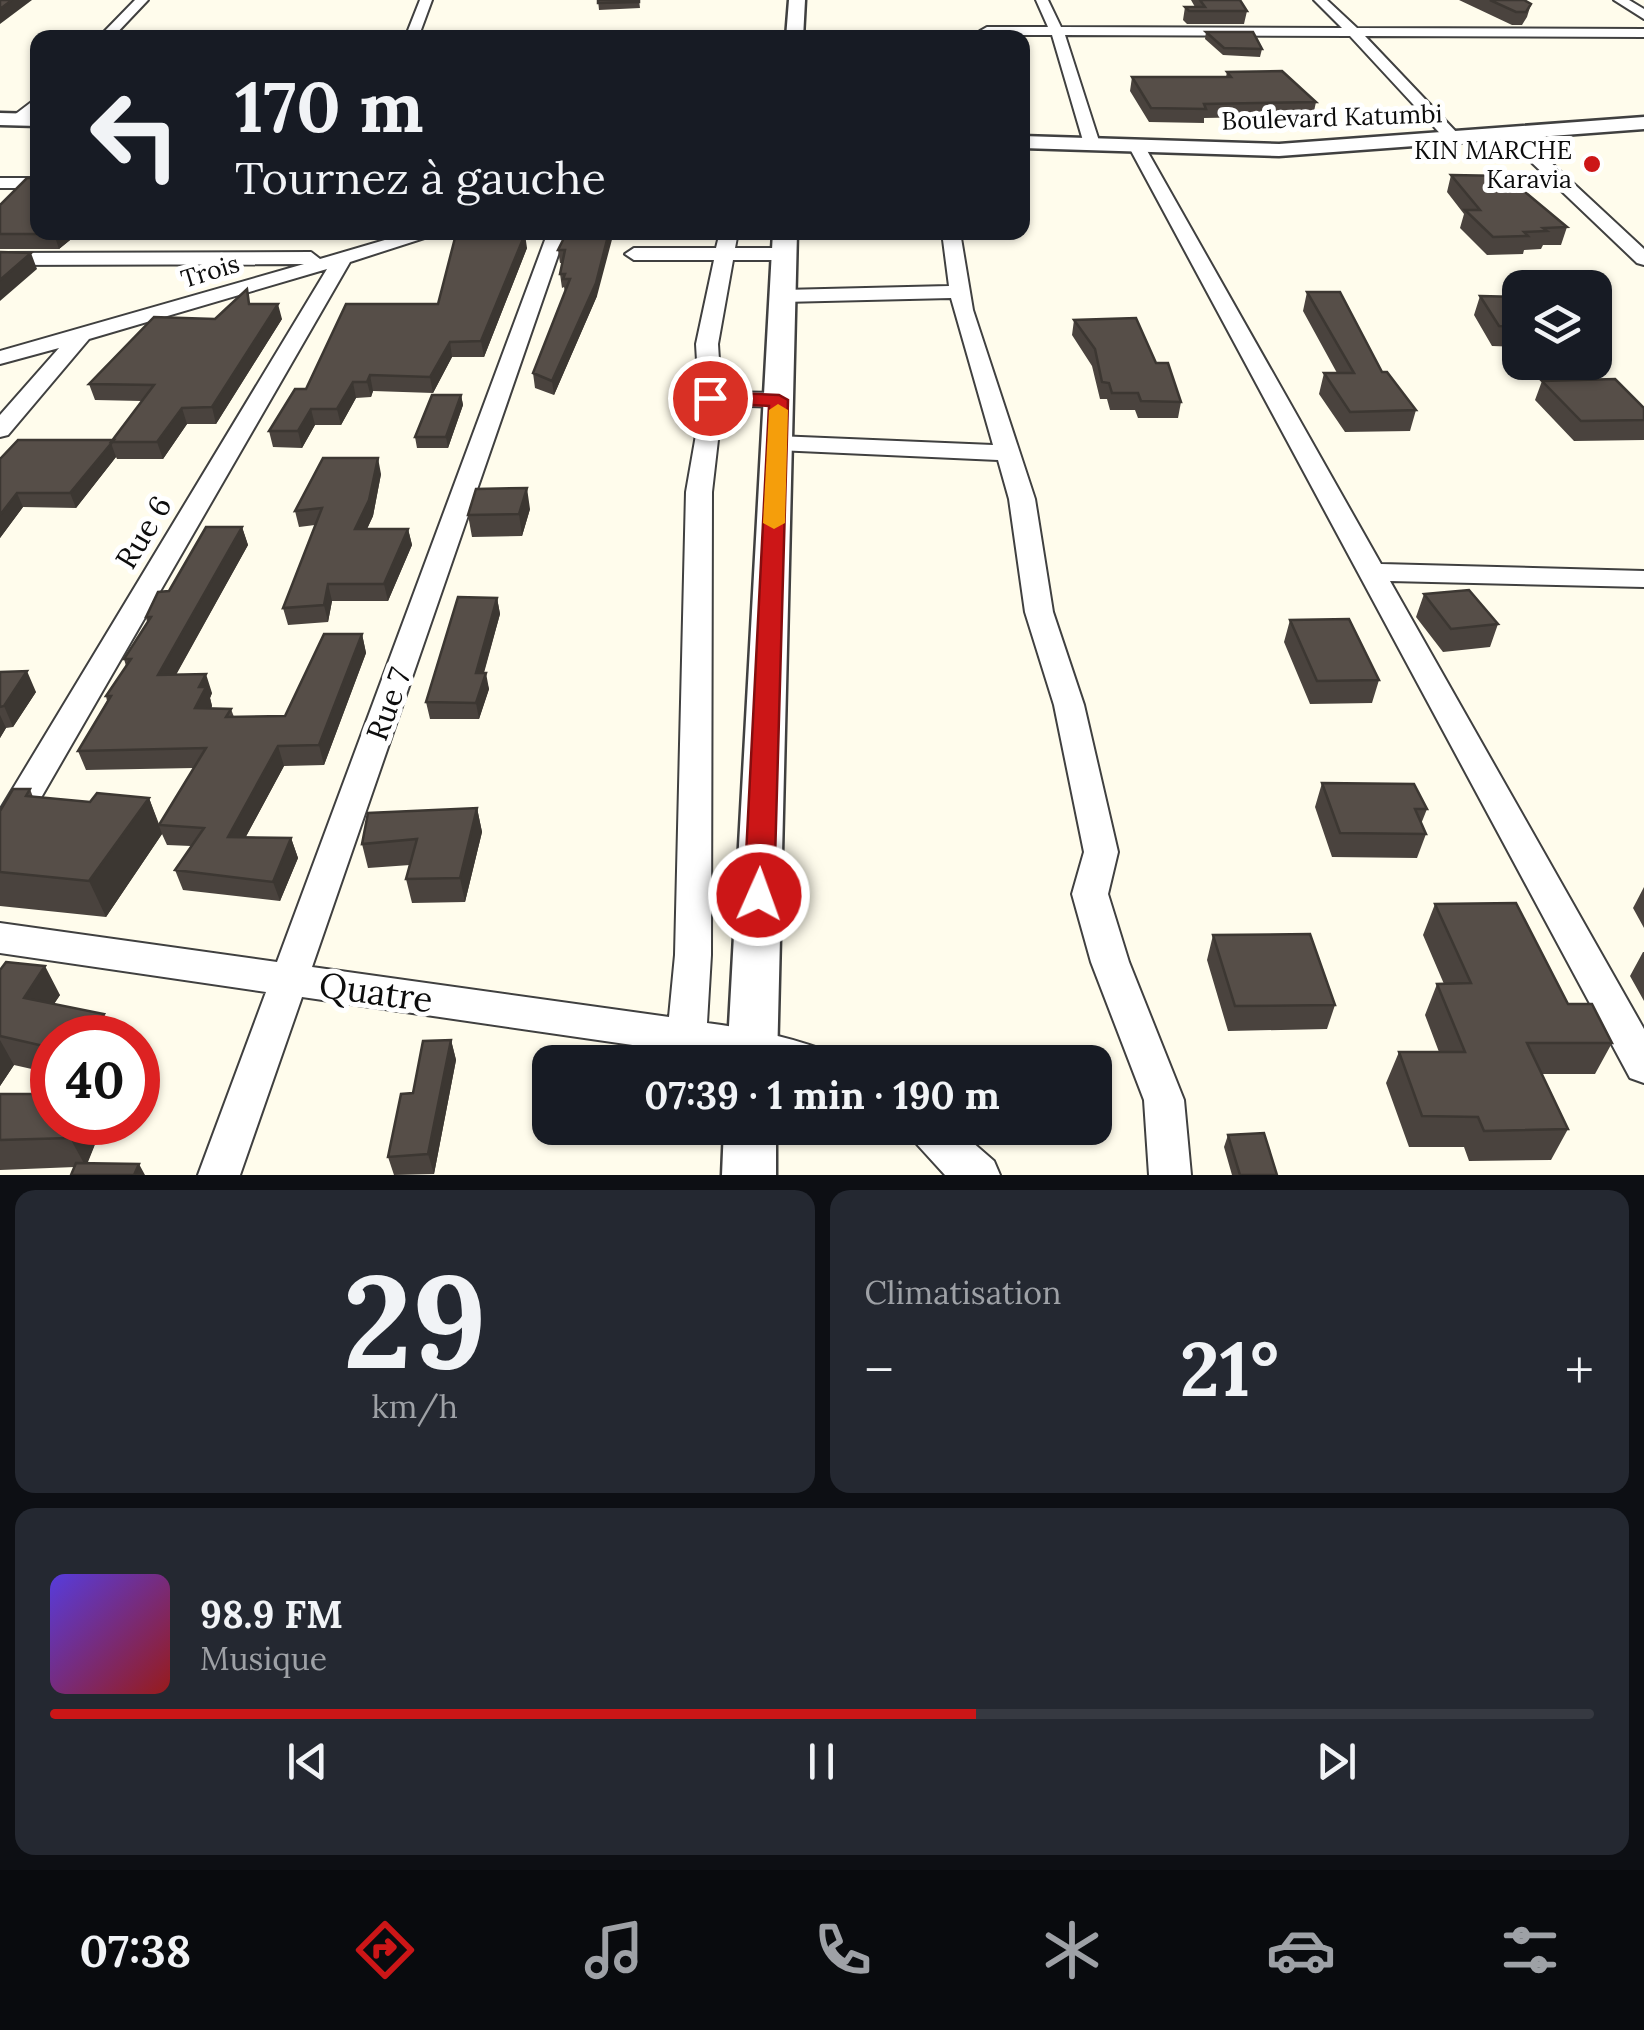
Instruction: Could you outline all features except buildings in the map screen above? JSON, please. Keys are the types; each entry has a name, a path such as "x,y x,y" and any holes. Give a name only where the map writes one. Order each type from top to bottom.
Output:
{"street":[{"path":"112,30 142,0"},
{"path":"414,30 426,0"},
{"path":"795,30 797,0"},
{"path":"1042,0 1092,144"},
{"path":"1320,0 1454,140"},
{"path":"1620,0 1644,14"},
{"path":"1030,32 1644,33"},
{"name":"Boulevard Katumbi","path":"1030,142 1279,150 1644,123"},
{"path":"1512,134 1644,259"},
{"path":"1136,146 1644,1066"},
{"path":"0,183 30,183"},
{"name":"Trois","path":"0,358 406,240"},
{"name":"Rue 7","path":"219,1175 554,240"},
{"path":"952,240 960,292 1022,499 1040,612 1069,706 1101,852 1090,894 1110,962 1164,1100 1170,1175"},
{"path":"687,1036 694,955 699,492 710,398 707,344 727,243"},
{"path":"634,254 727,243 785,243 752,1045"},
{"path":"0,259 343,258"},
{"name":"Rue 6","path":"0,839 343,258"},
{"path":"783,296 960,292"},
{"path":"0,430 80,336"},
{"path":"710,398 779,400"},
{"path":"777,443 1008,453"},
{"path":"1374,572 1644,579"},
{"name":"Quatre","path":"0,938 687,1036 720,1045"},
{"path":"749,1175 750,1145"},
{"path":"945,1145 980,1175"}],"slow traffic":[{"path":"774,523 778,410"}],"place":[{"name":"KIN MARCHE Karavia","path":"1592,164"}],"route":[{"path":"710,398 779,400 759,895"}]}
